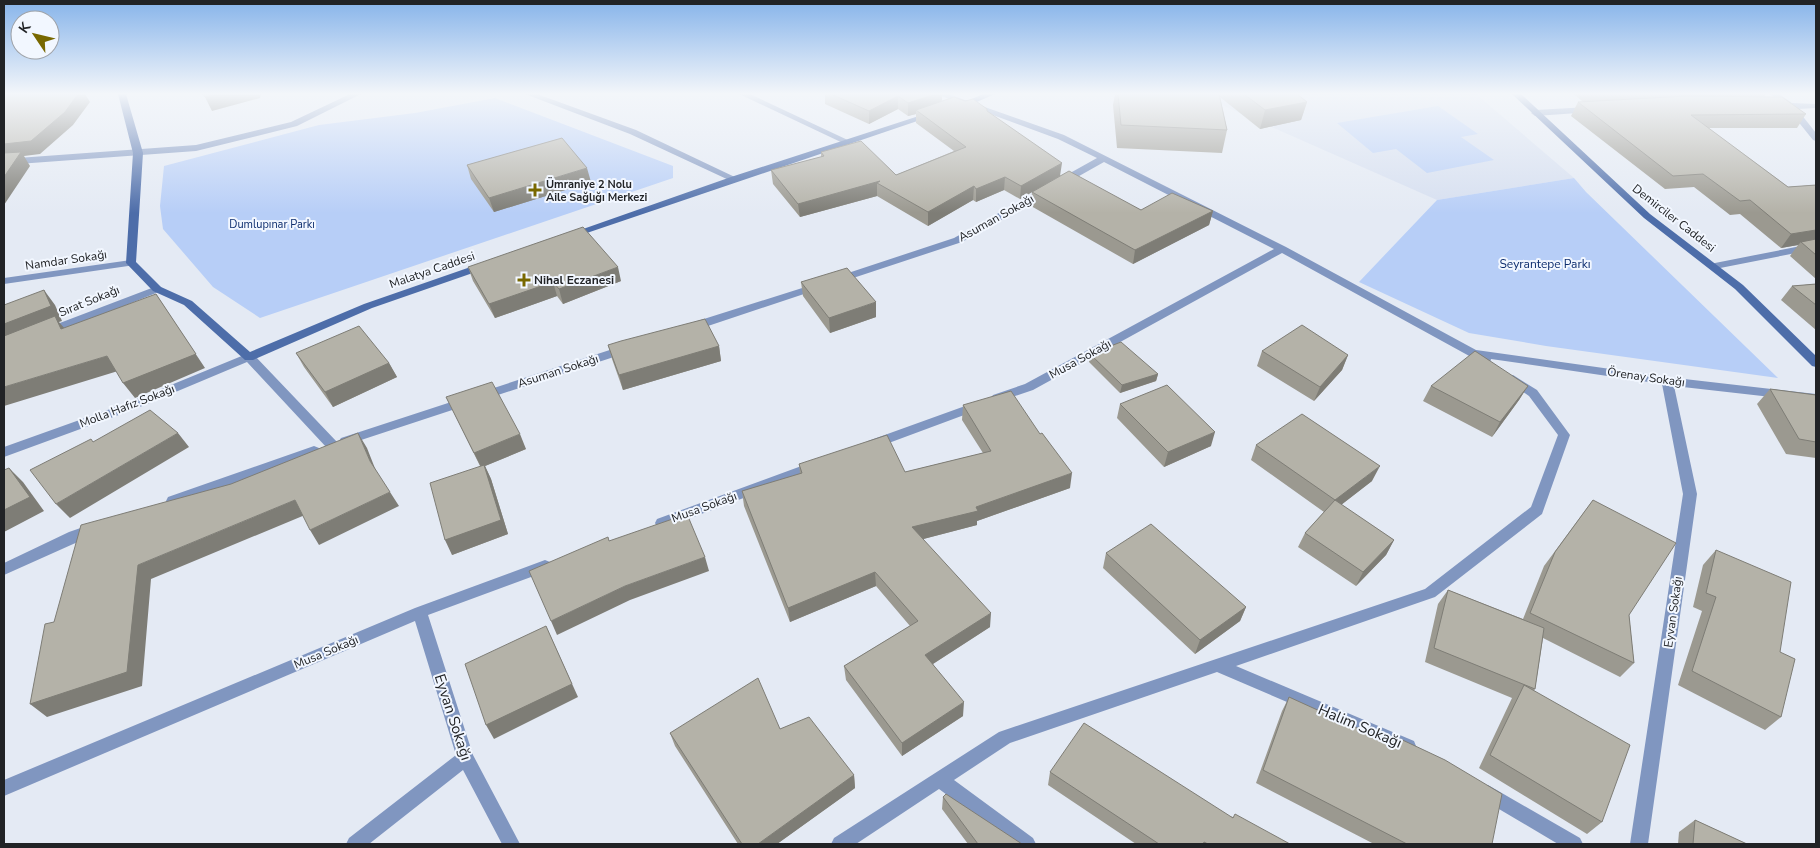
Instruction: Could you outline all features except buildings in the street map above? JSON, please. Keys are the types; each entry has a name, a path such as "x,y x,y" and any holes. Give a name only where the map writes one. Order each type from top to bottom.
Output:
{"street":[{"path":"133,134 138,153 131,263 156,289 188,303 249,357 332,445"},
{"path":"4,162 196,148 255,134"},
{"path":"636,134 734,179"},
{"path":"830,134 848,142"},
{"path":"560,239 874,134"},
{"path":"840,844 1004,737 1430,593 1537,510 1564,435 1533,393 1476,353 1282,249 1104,158 1052,134"},
{"name":"Demirciler Caddesi","path":"1558,134 1647,216 1715,266 1816,363"},
{"name":"Asuman Sokağı","path":"683,330 958,240 1104,158"},
{"path":"1715,266 1816,246"},
{"name":"Musa Sokağı","path":"860,449 1029,387 1282,249"},
{"name":"Malatya Caddesi","path":"249,357 368,306 496,261"},
{"name":"Namdar Sokağı","path":"4,281 131,263"},
{"name":"Sırat Sokağı","path":"40,335 156,289"},
{"name":"Asuman Sokağı","path":"157,506 332,445 635,346"},
{"name":"Örenay Sokağı","path":"1476,353 1668,381 1816,398"},
{"name":"Molla Hafız Sokağı","path":"4,452 131,406 249,357"},
{"name":"Eyvan Sokağı","path":"1639,844 1690,494 1668,381"},
{"name":"Musa Sokağı","path":"645,529 832,460"},
{"path":"4,570 74,536 111,523"},
{"name":"Musa Sokağı","path":"4,788 420,612 561,560"},
{"name":"Eyvan Sokağı","path":"420,612 465,758 511,844"},
{"name":"Halim Sokağı","path":"1217,665 1407,746 1424,756"},
{"path":"355,844 465,758"},
{"path":"939,779 1027,844"},
{"path":"1474,785 1574,844"}],"shaded area":[{"path":"1287,134 1522,134 1574,178 1437,200"}],"green space":[{"name":"Dumlupınar Parkı","path":"287,134 588,134 673,166 673,178 260,318 213,287 163,229 160,206 164,166"},
{"path":"1350,134 1477,134 1461,137 1494,160 1427,173 1396,149 1373,153"},
{"name":"Seyrantepe Parkı","path":"1574,178 1586,192 1778,378 1546,346 1469,333 1359,282 1437,200"}],"place":[{"name":"Ümraniye 2 Nolu Aile Sağlığı Merkezi","path":"535,190"},
{"name":"Nihal Eczanesi","path":"524,280"}]}
